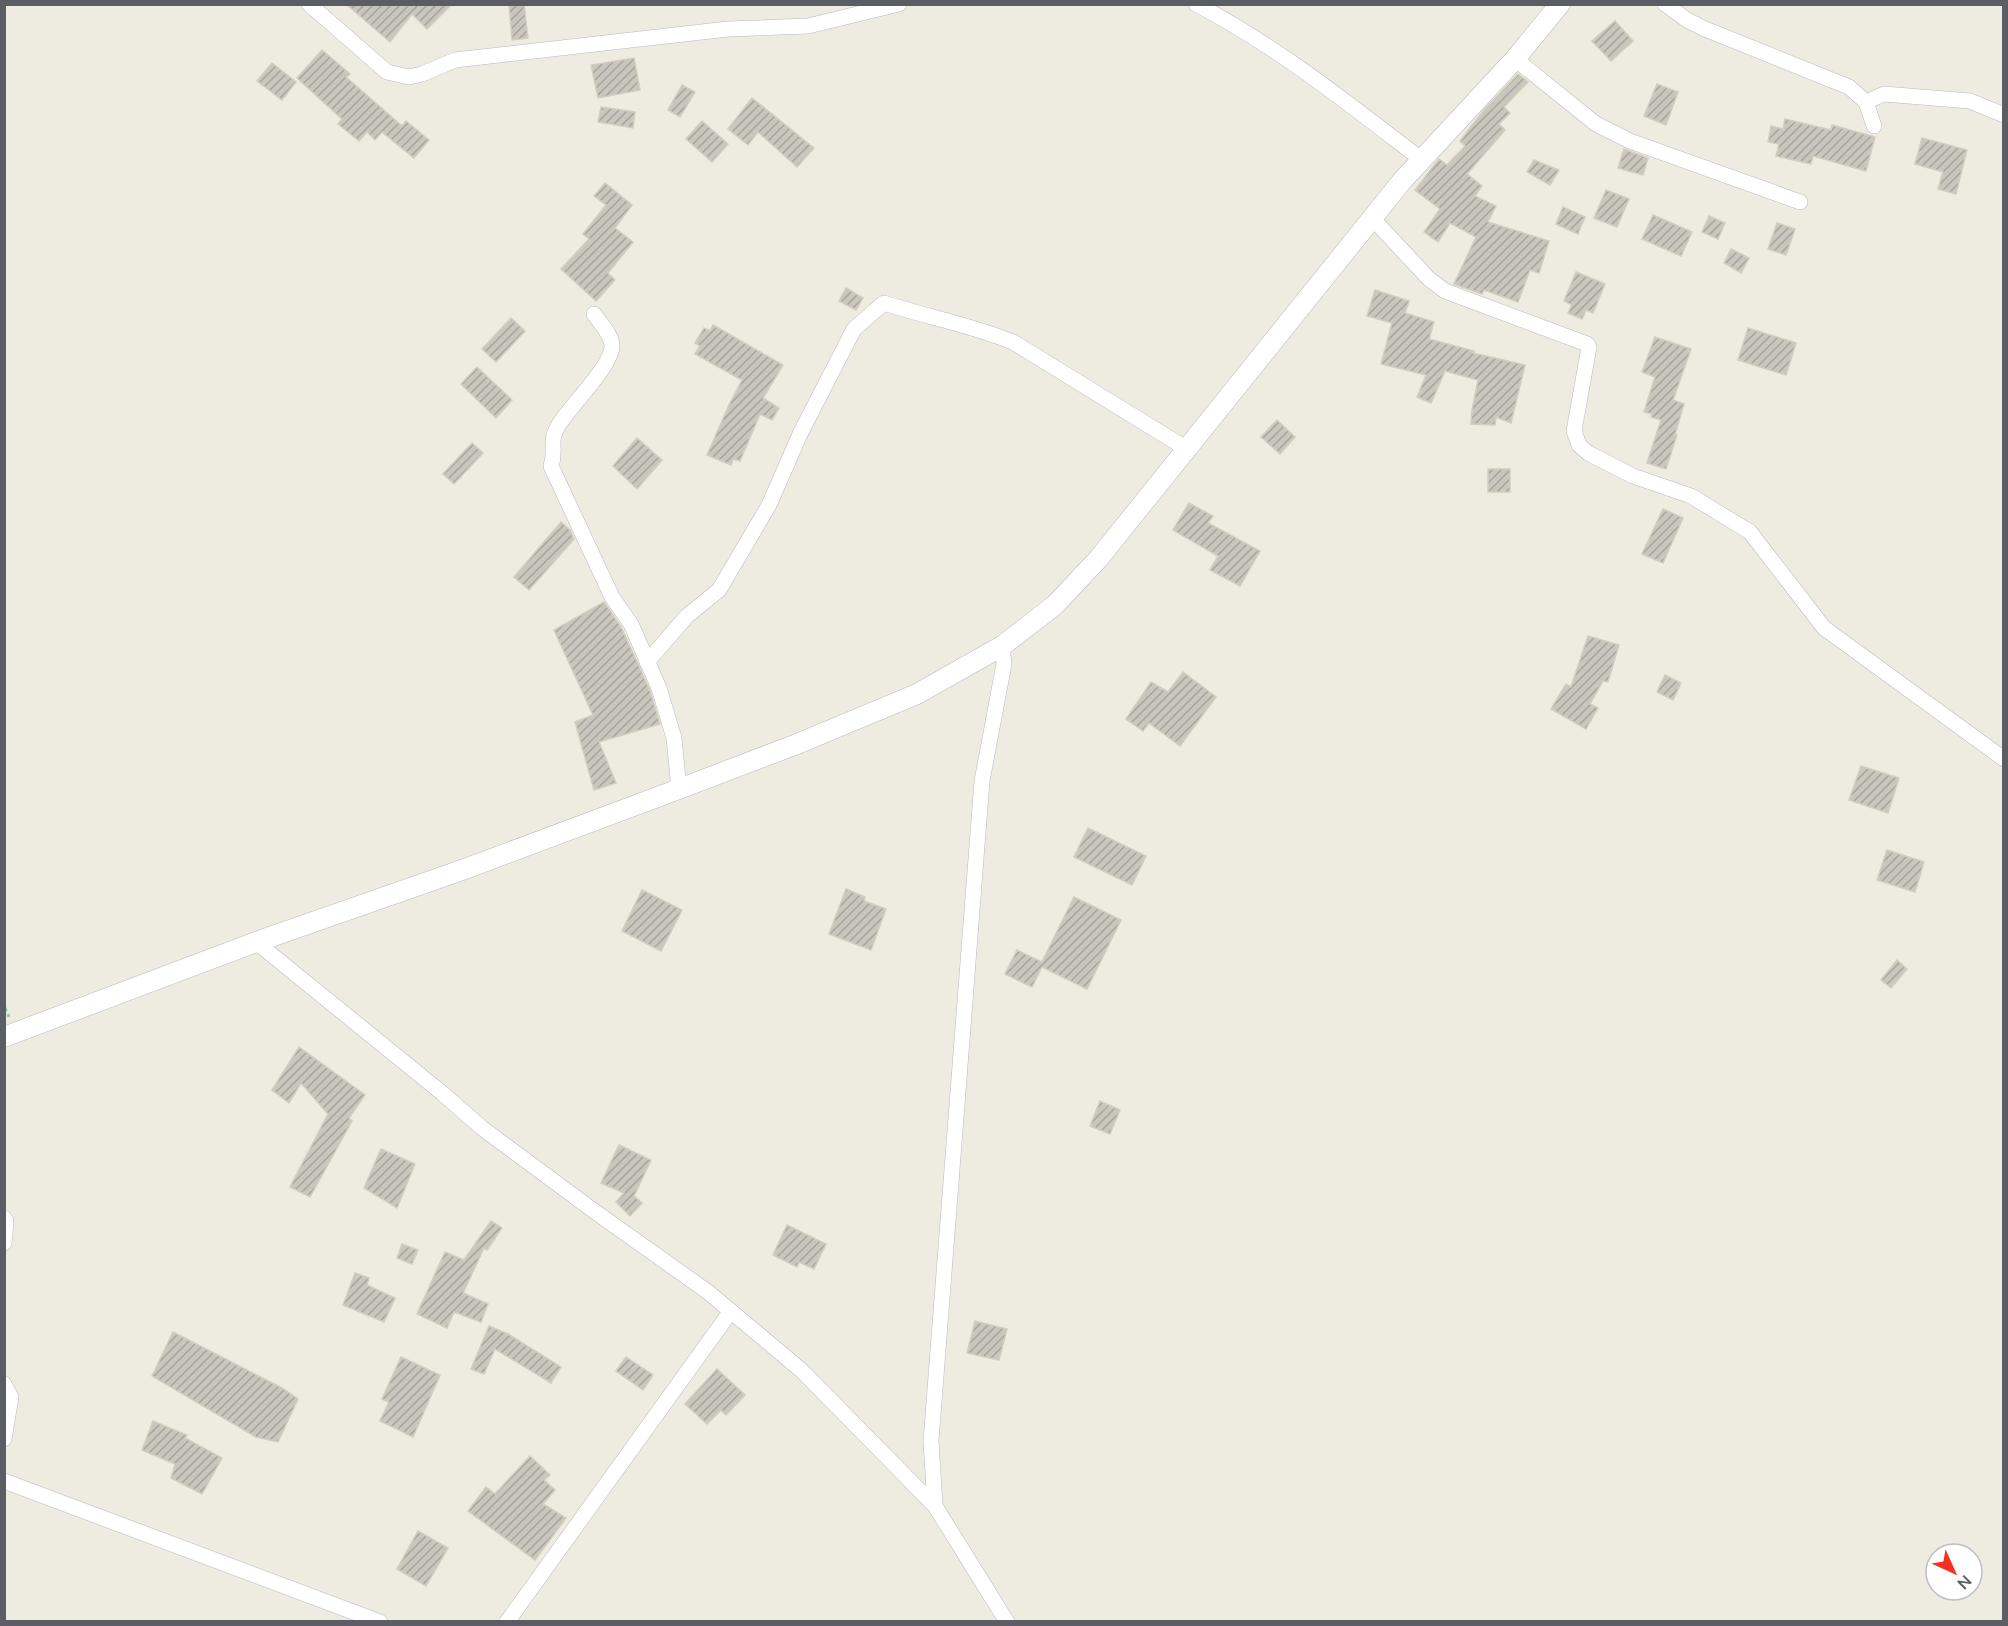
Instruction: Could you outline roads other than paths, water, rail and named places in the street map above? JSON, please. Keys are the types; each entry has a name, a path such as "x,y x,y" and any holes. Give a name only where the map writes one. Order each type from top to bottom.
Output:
{"street":[{"path":"309,4 387,72 409,77 455,60 728,28 808,26 899,4"},
{"path":"1197,4 1285,57 1422,160"},
{"path":"4,1037 256,942 462,870 797,744 917,694 1002,646 1055,605 1099,558 1422,160 1515,59 1560,4"},
{"path":"1665,4 1687,20 1705,29 1849,87 1866,102 1874,126"},
{"path":"1515,59 1596,124 1630,141 1800,202"},
{"path":"1866,102 1884,94 1970,101 2004,115"},
{"path":"1373,219 1428,279 1445,291 1587,344 1574,431 1579,446 1633,476 1691,496 1750,532 1824,628 2004,759"},
{"path":"647,662 687,616 719,590 769,505 801,432 854,329 884,303 917,314 993,333 1013,342 1187,449"},
{"path":"594,314 608,334 612,345 609,359 558,425 551,439 555,456 551,466 612,597 631,624 659,688 674,738 679,789"},
{"path":"935,1506 931,1441 982,781 1004,664 1002,646"},
{"path":"256,942 482,1128 708,1292 801,1370 935,1506 1007,1622"},
{"path":"4,1218 6,1221 4,1243"},
{"path":"507,1622 731,1311"},
{"path":"4,1384 11,1397 4,1439"},
{"path":"4,1480 380,1622"}]}
